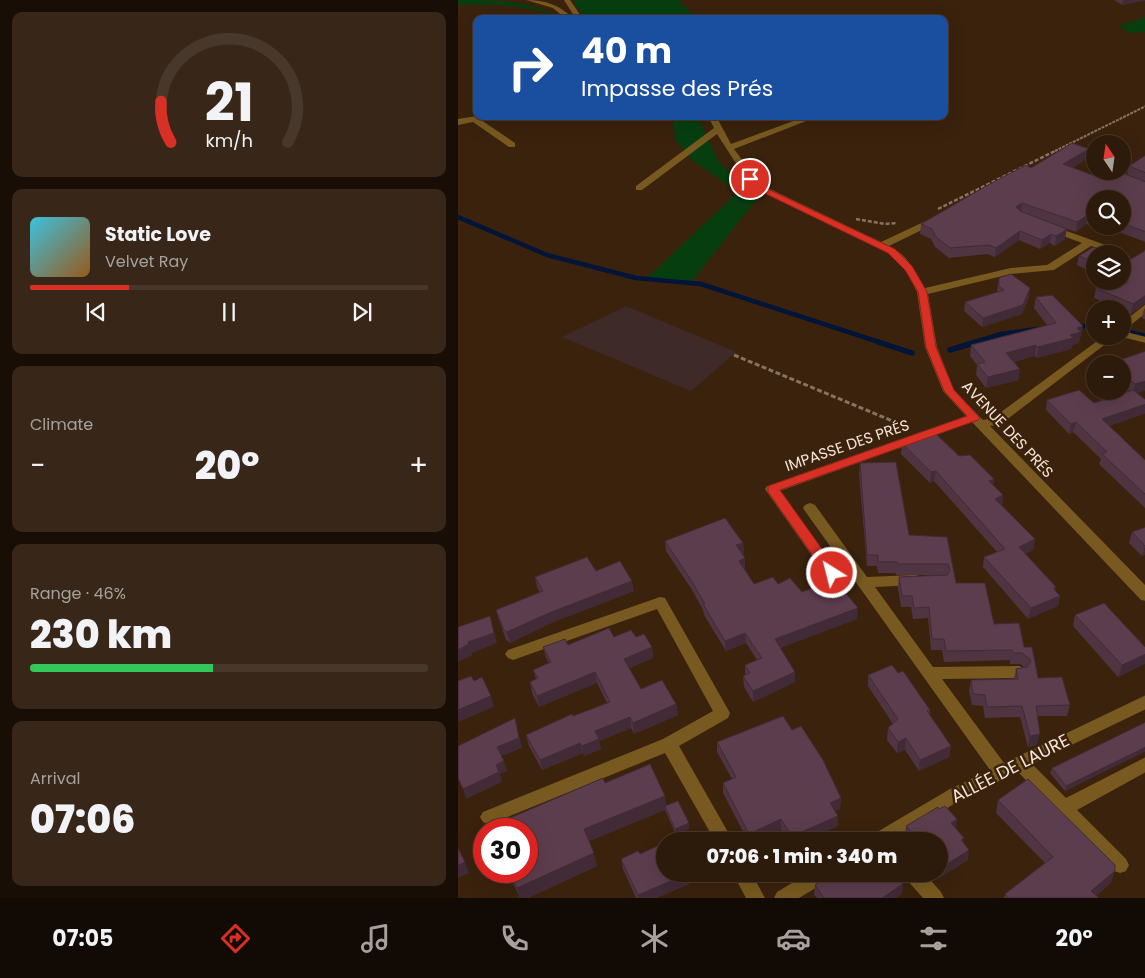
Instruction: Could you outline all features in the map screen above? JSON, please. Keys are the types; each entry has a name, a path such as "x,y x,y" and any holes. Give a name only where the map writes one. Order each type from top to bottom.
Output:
{"street":[{"path":"529,0 555,7 566,15"},
{"path":"567,0 577,15"},
{"path":"458,122 473,118"},
{"path":"477,120 512,145"},
{"name":"AVENUE DES PRÉS","path":"714,120 729,148 750,179 767,191 892,251 909,268 922,292 931,347 949,391 1146,596"},
{"path":"729,148 804,120"},
{"path":"639,188 718,129"},
{"path":"1126,180 1146,188"},
{"path":"880,246 937,214"},
{"path":"1039,224 1098,245"},
{"path":"922,292 1011,271 1050,268 1090,242"},
{"path":"1131,257 1135,259"},
{"path":"1131,320 1146,308"},
{"path":"1131,336 1146,340"},
{"name":"IMPASSE DES PRÉS","path":"832,573 772,489 926,434 977,421 997,421 1099,345"},
{"path":"810,508 1001,772"},
{"path":"863,582 931,580"},
{"path":"488,817 669,744 722,713 660,602 513,654"},
{"path":"929,673 1019,672"},
{"name":"ALLÉE DE LAURE","path":"894,832 956,794 1146,701"},
{"path":"669,744 719,832"},
{"path":"1020,763 1120,865"},
{"path":"1064,808 1146,764"},
{"path":"747,882 756,898"},
{"path":"791,896 811,882"},
{"path":"920,882 935,898"}],"path":[{"path":"937,214 1146,106"},
{"path":"840,226 855,219 885,224 900,223"},
{"path":"734,355 926,434"}],"shaded area":[{"path":"626,306 736,352 691,391 562,337"}],"green space":[{"path":"458,0 512,2 539,8 555,15 520,7 458,5"},
{"path":"576,0 678,0 693,15 583,15 574,3"},
{"path":"1145,17 1145,32 1130,33 1119,26"},
{"path":"673,120 699,120 719,162 756,200 693,280 647,278 738,192 692,160 675,139"}],"building":[{"path":"1072,143 1086,148 1086,151 1063,164 1086,173 1086,180 1131,180 1131,176 1146,182 1146,232 1131,226 1131,190 1086,190 1086,216 1077,222 1022,203 1016,207 1020,211 1067,229 1056,236 1051,234 1042,240 1020,231 996,248 989,245 950,248 936,237 932,229 921,224 1026,165 1031,168"},
{"path":"1146,155 1146,173 1131,167 1131,165"},
{"path":"1146,250 1146,295 1133,304 1131,300 1124,300 1101,290 1131,290 1131,259"},
{"path":"1086,252 1086,259 1079,256"},
{"path":"1011,274 1030,288 1023,305 983,318 965,302 1004,290 999,286 999,278"},
{"path":"1052,295 1083,326 1077,328 1081,332 1070,335 1073,338 1006,353 1020,369 988,377 977,364 985,362 971,345 1056,323 1036,297"},
{"path":"1146,351 1146,381 1135,384 1131,380 1131,356"},
{"path":"1079,390 1086,396 1086,400 1091,400 1094,403 1103,400 1131,400 1131,391 1133,390 1146,400 1146,404 1102,419 1146,461 1146,495 1102,454 1107,452 1076,422 1071,424 1047,400"},
{"path":"934,432 959,456 970,455 994,479 989,481 1003,495 995,499 1035,539 1019,547 1056,587 1053,588 1060,596 1031,608 984,557 1005,549 936,471 931,472 902,443"},
{"path":"896,462 909,535 947,537 956,583 985,583 994,624 1019,623 1024,647 1032,647 1038,678 1062,677 1070,705 1036,706 1040,734 1030,736 1022,706 987,707 985,695 973,694 971,680 1018,679 1016,669 1027,667 1031,660 1022,653 1013,653 1012,650 946,651 944,639 932,639 929,607 914,608 912,596 902,596 899,577 947,575 950,570 948,564 878,562 878,555 867,555 860,463"},
{"path":"725,518 743,543 736,545 745,558 739,561 754,584 773,577 778,584 790,578 802,592 829,582 834,588 840,586 858,608 775,639 795,672 753,691 743,676 750,673 745,665 762,658 745,633 725,641 691,580 665,541"},
{"path":"1146,527 1146,545 1145,546 1132,532"},
{"path":"587,557 596,571 620,561 632,581 549,613 507,632 504,630 496,610 543,591 535,577"},
{"path":"1104,603 1146,648 1146,654 1122,665 1075,615"},
{"path":"490,616 494,633 468,642 469,644 458,650 458,627"},
{"path":"609,628 614,637 631,630 636,637 644,634 652,647 624,659 641,689 662,680 676,704 633,723 630,717 595,731 599,739 582,746 580,743 540,760 526,735 572,714 573,716 610,702 595,672 537,696 530,682 538,678 533,670 551,662 543,647 565,639 568,645"},
{"path":"892,665 898,673 903,671 930,710 927,711 951,746 920,760 906,738 898,742 888,728 898,719 868,675"},
{"path":"471,676 474,681 482,677 491,696 458,710 458,681"},
{"path":"783,716 792,730 801,726 823,760 841,798 830,803 838,816 801,832 789,832 781,819 753,832 748,832 723,783 736,777 717,742"},
{"path":"515,718 519,738 497,747 504,761 496,765 499,772 463,789 458,778 458,746"},
{"path":"1146,722 1146,747 1066,786 1052,768"},
{"path":"650,764 665,796 584,829 594,853 538,878 538,818 510,818 603,778 605,783"},
{"path":"1028,779 1115,865 1115,871 1091,891 1099,898 1009,898 1005,894 1053,857 998,800"},
{"path":"678,801 689,823 675,829 665,806"},
{"path":"945,806 957,819 951,823 964,838 961,840 969,850 948,864 948,832 911,832 906,826 938,807 939,809"},
{"path":"656,847 656,882 668,882 638,895 621,859 638,851 640,854"},
{"path":"458,848 465,862 458,866"},
{"path":"820,882 901,882 903,884 882,898 824,898 815,885"},
{"path":"515,883 528,883 517,888"}],"waterway":[{"path":"458,217 547,255 636,278 701,284 882,343"},
{"path":"1076,326 1086,326"},
{"path":"972,343 1001,334 1037,329"},
{"path":"1131,332 1146,336"},
{"path":"878,342 912,353"},
{"path":"950,350 976,342"}],"route":[{"path":"750,179 767,191 892,251 909,268 922,292 931,347 949,391 974,418 772,489 832,573"}]}
